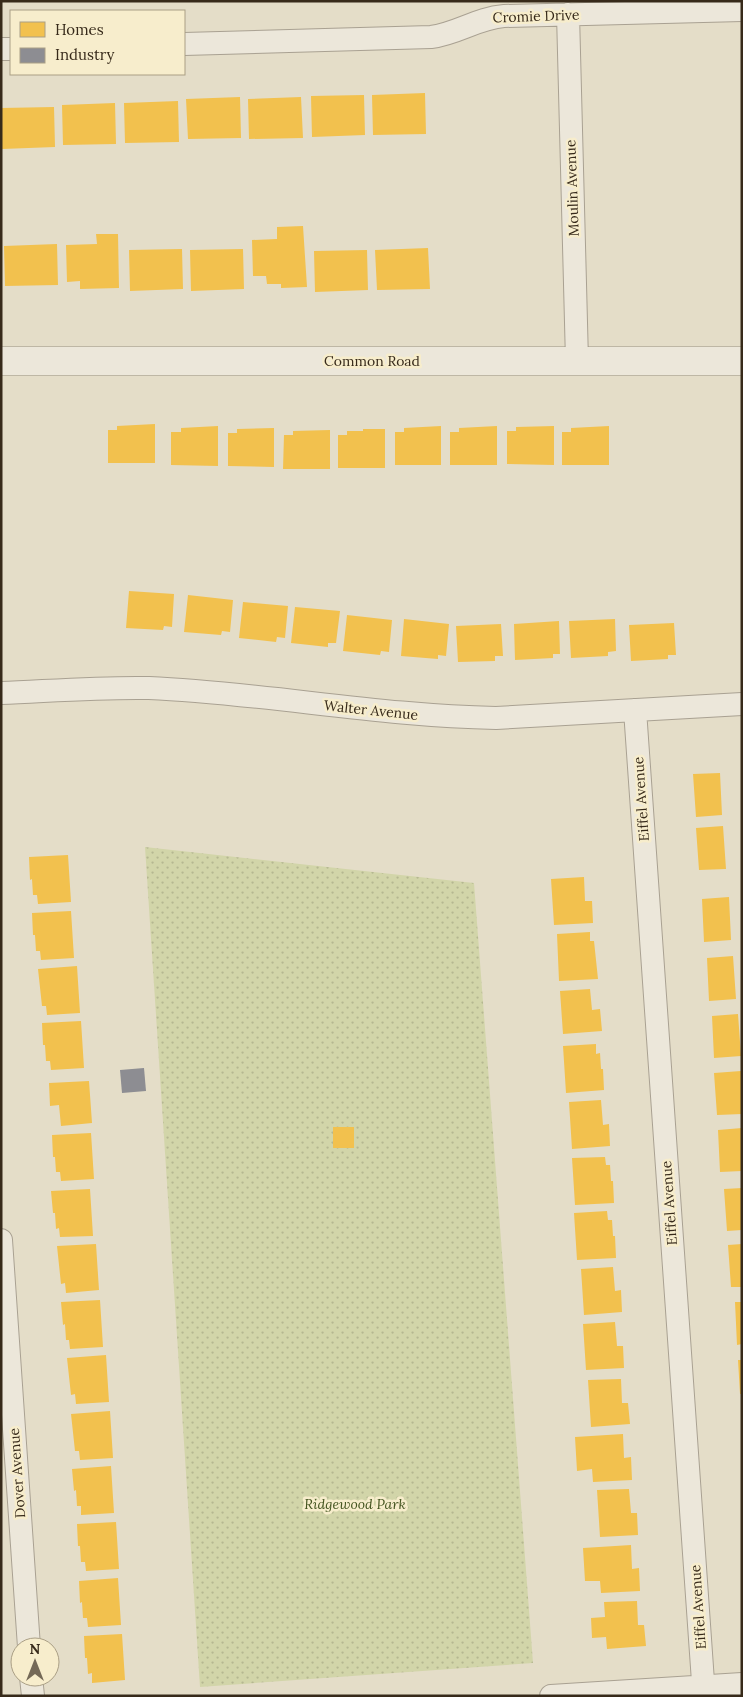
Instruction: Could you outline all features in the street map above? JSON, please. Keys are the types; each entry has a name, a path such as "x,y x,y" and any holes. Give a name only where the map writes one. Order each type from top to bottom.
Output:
{"street":[{"name":"Cromie Drive","path":"185,44 431,37 494,16 742,10"},
{"name":"Moulin Avenue","path":"568,14 577,361"},
{"name":"Common Road","path":"1,361 742,361"},
{"name":"Walter Avenue","path":"1,693 148,688 416,715 466,718 742,704"},
{"name":"Eiffel Avenue","path":"635,710 703,1691"},
{"name":"Dover Avenue","path":"1,1240 28,1637"},
{"path":"551,1696 703,1691 742,1684"}],"green space":[{"name":"Ridgewood Park","path":"145,847 474,883 533,1663 200,1687"}],"building: Homes":[{"path":"425,93 426,134 373,135 372,95"},
{"path":"364,95 365,135 312,137 311,96"},
{"path":"240,97 241,138 188,139 186,99"},
{"path":"301,97 303,138 249,139 248,99"},
{"path":"178,101 179,142 125,143 124,103"},
{"path":"115,103 116,144 63,145 62,105"},
{"path":"54,107 55,147 2,149 1,108"},
{"path":"303,226 307,287 281,288 281,284 267,284 266,276 253,276 252,240 277,239 277,227"},
{"path":"96,234 118,234 119,288 80,289 80,281 67,282 66,245 97,244"},
{"path":"57,244 58,285 5,286 4,246"},
{"path":"428,248 430,289 377,290 375,250"},
{"path":"182,249 183,289 130,291 129,250"},
{"path":"243,249 244,289 191,291 190,250"},
{"path":"367,250 368,290 315,292 314,251"},
{"path":"155,424 155,463 108,463 108,430 117,430 117,426"},
{"path":"218,426 218,466 171,465 171,432 181,432 181,428"},
{"path":"441,426 441,465 395,465 395,432 404,432 404,428"},
{"path":"497,426 497,465 450,465 450,432 459,432 459,428"},
{"path":"554,426 554,465 507,464 507,431 516,431 516,427"},
{"path":"609,426 609,465 562,465 562,432 571,432 571,428"},
{"path":"274,428 274,467 228,466 228,433 237,433 237,429"},
{"path":"363,429 385,429 385,468 338,468 338,435 347,435 347,431 363,431"},
{"path":"330,430 330,469 283,469 284,435 293,435 293,431"},
{"path":"129,591 174,594 172,627 164,626 163,630 126,628"},
{"path":"188,595 233,600 230,632 222,631 221,635 184,632"},
{"path":"243,602 288,606 285,638 277,637 276,642 239,638"},
{"path":"295,607 340,611 336,643 328,643 328,647 291,643"},
{"path":"347,615 392,620 389,652 381,651 380,655 343,651"},
{"path":"404,619 449,624 446,656 438,655 438,659 401,656"},
{"path":"615,619 616,651 608,652 608,656 571,658 569,621"},
{"path":"559,621 560,654 553,654 553,658 515,660 514,624"},
{"path":"674,623 676,655 668,655 668,659 631,661 629,625"},
{"path":"501,624 503,656 495,656 495,661 458,662 456,626"},
{"path":"720,773 722,815 696,817 693,774"},
{"path":"723,826 726,869 699,870 696,828"},
{"path":"68,855 71,902 38,904 37,895 33,895 32,879 30,880 29,857"},
{"path":"584,877 585,901 592,901 593,923 554,925 551,879"},
{"path":"729,897 731,940 704,942 702,899"},
{"path":"71,911 74,958 41,960 40,951 36,951 32,913"},
{"path":"590,932 590,941 594,941 598,979 559,981 557,934"},
{"path":"733,956 736,999 709,1001 707,958"},
{"path":"77,966 80,1013 47,1015 46,1006 42,1006 38,969"},
{"path":"590,989 592,1010 600,1009 602,1031 563,1034 560,991"},
{"path":"738,1014 741,1056 714,1058 712,1016"},
{"path":"81,1021 84,1068 51,1070 50,1061 46,1061 42,1023"},
{"path":"596,1044 596,1054 600,1053 601,1069 603,1069 604,1090 566,1093 563,1046"},
{"path":"741,1071 742,1114 717,1115 714,1073"},
{"path":"89,1081 92,1123 61,1126 59,1105 50,1106 49,1083"},
{"path":"601,1100 603,1125 609,1124 610,1146 572,1149 569,1102"},
{"path":"333,1127 354,1127 354,1148 333,1148"},
{"path":"742,1128 742,1171 720,1172 718,1130"},
{"path":"91,1133 94,1179 61,1181 60,1172 56,1172 55,1157 53,1157 52,1135"},
{"path":"605,1157 606,1165 610,1165 614,1203 575,1205 572,1158"},
{"path":"742,1188 742,1230 727,1231 724,1189"},
{"path":"90,1189 93,1236 60,1237 59,1228 56,1229 51,1191"},
{"path":"607,1211 608,1220 612,1220 616,1258 577,1260 574,1213"},
{"path":"96,1244 99,1290 66,1293 65,1283 61,1284 57,1246"},
{"path":"742,1244 742,1287 731,1287 728,1245"},
{"path":"613,1267 615,1291 621,1290 622,1312 584,1315 581,1269"},
{"path":"100,1300 103,1347 70,1349 69,1340 66,1340 65,1324 63,1325 61,1302"},
{"path":"735,1302 742,1302 742,1344 737,1345"},
{"path":"615,1322 617,1346 623,1346 624,1368 586,1370 583,1324"},
{"path":"106,1355 109,1402 76,1404 75,1394 71,1395 67,1358"},
{"path":"738,1360 742,1360 742,1394 740,1394"},
{"path":"621,1379 622,1403 628,1403 630,1424 591,1427 588,1380"},
{"path":"110,1411 113,1458 80,1460 79,1451 75,1451 71,1414"},
{"path":"623,1434 624,1458 631,1457 632,1480 593,1482 592,1469 577,1471 575,1437"},
{"path":"111,1466 114,1513 81,1515 81,1506 77,1506 76,1490 74,1491 72,1469"},
{"path":"629,1489 631,1513 637,1513 638,1535 600,1537 597,1490"},
{"path":"116,1522 119,1569 86,1571 85,1562 81,1562 77,1524"},
{"path":"631,1545 632,1569 639,1568 640,1591 601,1593 600,1581 585,1581 583,1548"},
{"path":"118,1578 121,1625 88,1627 87,1618 83,1618 82,1602 80,1603 79,1581"},
{"path":"637,1601 638,1625 644,1625 646,1646 607,1649 606,1637 592,1638 591,1618 605,1617 604,1602"},
{"path":"122,1634 125,1680 92,1683 92,1673 88,1674 87,1658 85,1658 84,1636"}],"building: Industry":[{"path":"144,1068 146,1091 122,1093 120,1070"}]}
